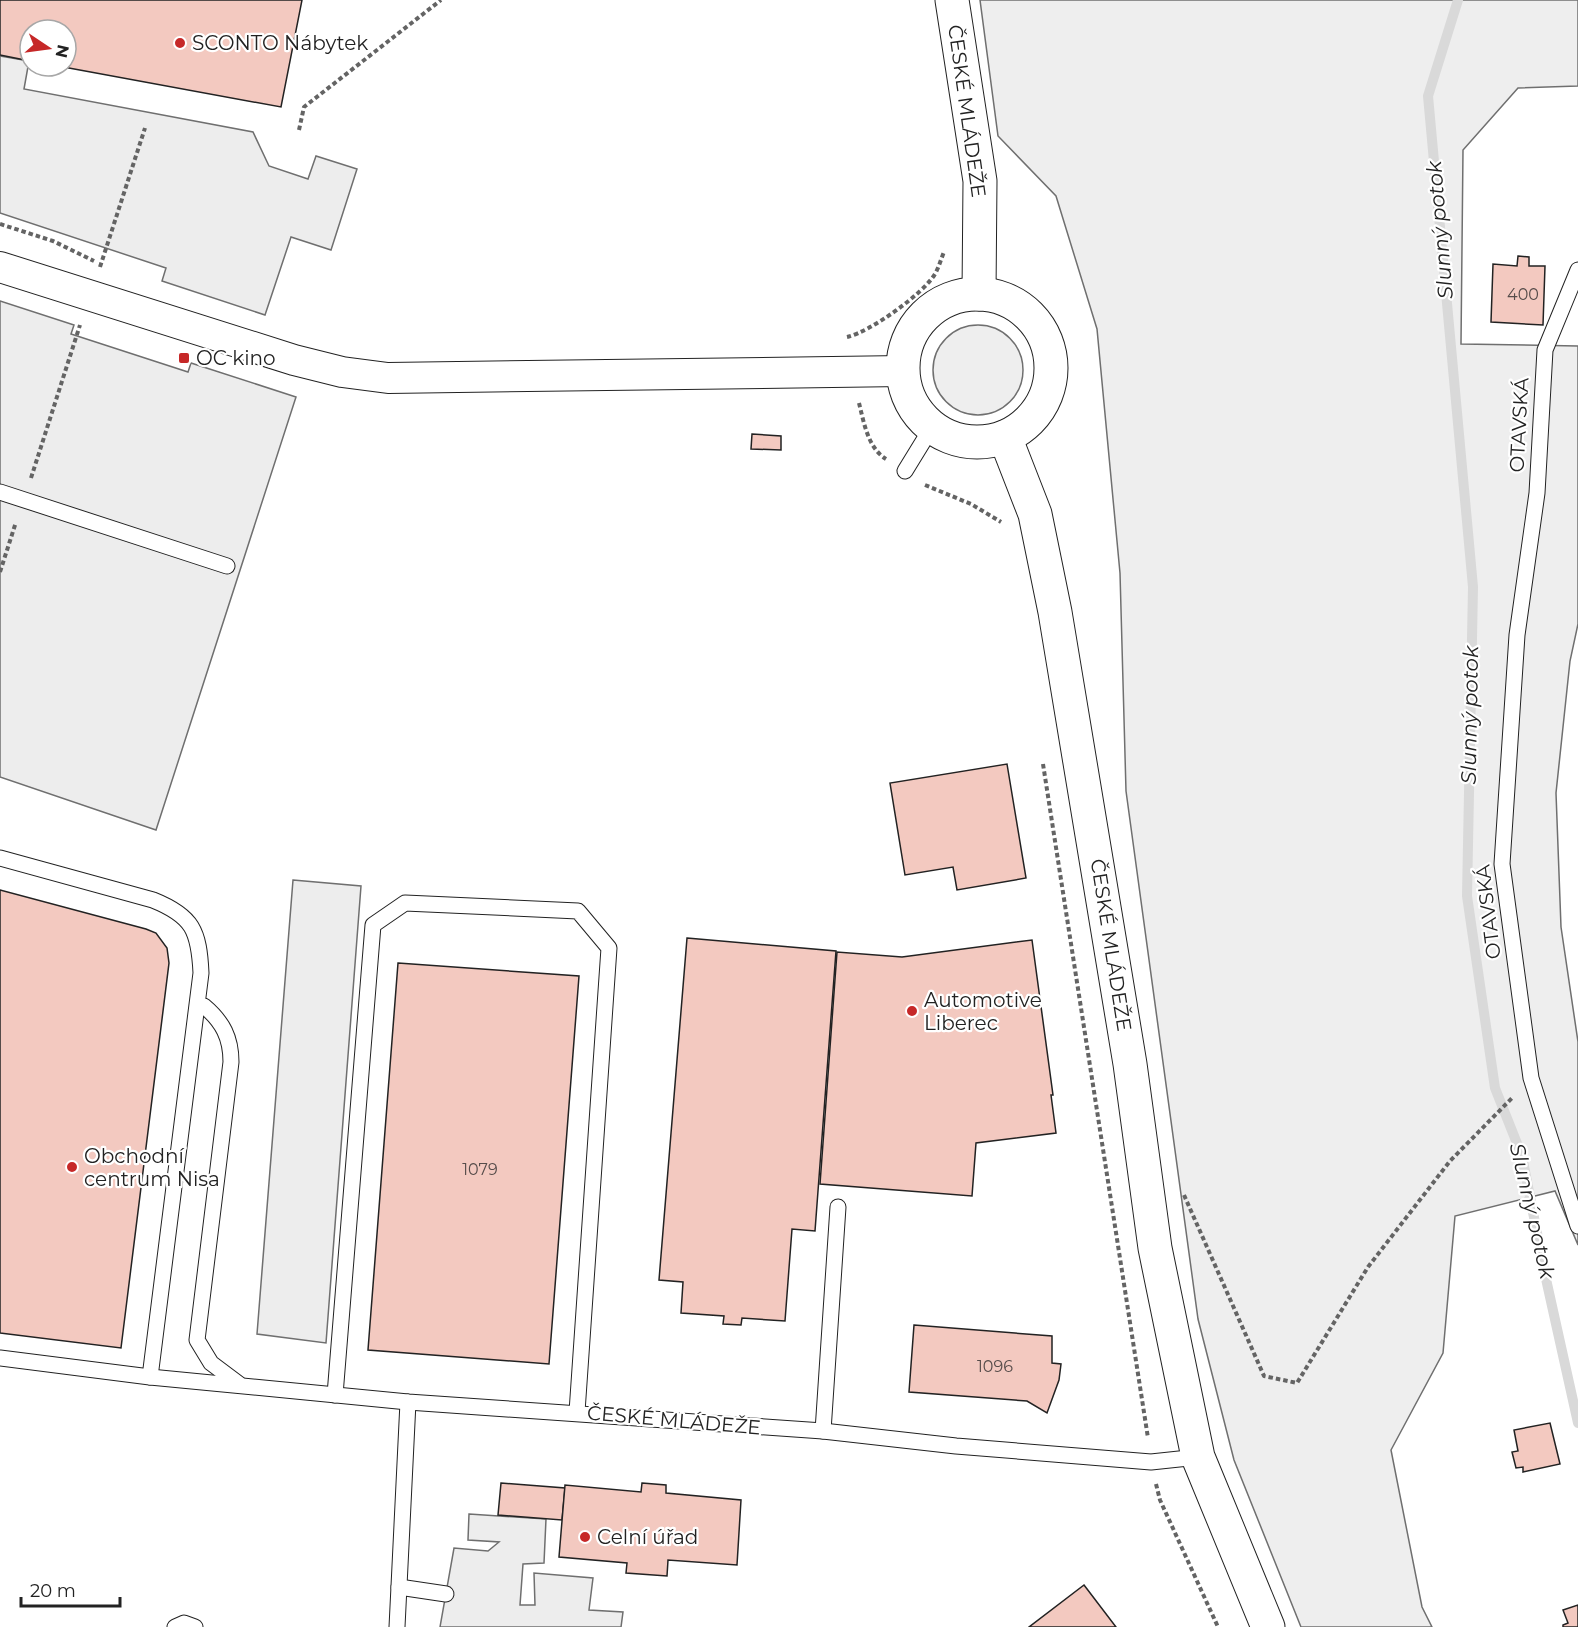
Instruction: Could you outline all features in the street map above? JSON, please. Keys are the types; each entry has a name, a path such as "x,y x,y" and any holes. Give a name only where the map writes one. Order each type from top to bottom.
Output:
{"street":[{"name":"ČESKÉ MLÁDEŽE","path":"952,0 981,181 979,294"},
{"path":"0,267 294,360 342,372 388,378 903,371"},
{"path":"979,294 995,297 1025,312 1045,339 1051,371 1041,404 1020,429 1005,437 977,442 963,441 932,428 919,415 909,399 903,371 908,342 924,316 949,300 979,294"},
{"name":"ČESKÉ MLÁDEŽE","path":"1005,437 1035,514 1056,612 1131,1064 1155,1248 1198,1457 1268,1627"}],"lane":[{"name":"OTAVSKÁ","path":"1578,270 1545,350 1537,493 1517,635 1502,864 1531,1078 1578,1226"},
{"path":"905,471 932,428"},
{"path":"0,492 227,566"},
{"path":"0,858 153,900 176,909 191,925 197,938 201,973 150,1377"},
{"path":"335,1395 373,924 405,903 578,911 609,948 577,1412"},
{"path":"204,1006 225,1029 229,1040 231,1062 196,1340 220,1372 241,1386"},
{"path":"823,1431 838,1207"},
{"name":"ČESKÉ MLÁDEŽE","path":"0,1358 150,1377 408,1402 577,1412 823,1431 956,1446 1151,1462 1198,1457"},
{"path":"397,1627 408,1402"},
{"path":"399,1587 446,1594"},
{"path":"175,1627 184,1623 195,1627"}],"path":[{"path":"299,130 304,107 441,0"},
{"path":"0,572 145,128"},
{"path":"0,224 53,241 112,268"},
{"path":"840,338 851,337 889,317 934,275 946,249"},
{"path":"852,372 865,427 876,453 931,489 971,504 1007,525"},
{"path":"1043,759 1151,1462 1160,1500 1218,1627"},
{"path":"1182,1192 1264,1376 1297,1383 1368,1267 1449,1161 1531,1078"}],"shaded area":[{"path":"980,0 1578,0 1578,86 1518,88 1463,150 1461,344 1578,346 1578,624 1570,661 1556,793 1561,927 1578,1042 1578,1245 1555,1191 1455,1216 1443,1353 1391,1450 1422,1607 1432,1627 1301,1627 1234,1460 1198,1319 1126,791 1120,573 1097,329 1056,196 998,136"},
{"path":"0,56 18,59 18,78 26,78 24,89 253,132 269,166 308,179 316,156 357,169 331,250 291,237 265,315 162,281 166,268 0,213"},
{"path":"0,301 74,325 71,334 188,372 191,363 296,397 156,830 0,777"},
{"path":"978,325 995,328 1010,338 1020,353 1023,370 1020,387 1010,402 995,412 978,415 961,412 946,402 936,387 933,370 936,353 946,338 961,328"},
{"path":"293,880 361,886 326,1343 257,1334"},
{"path":"469,1514 546,1519 544,1563 523,1564 520,1605 535,1605 534,1573 593,1578 589,1610 623,1612 621,1627 440,1627 454,1548 488,1551 499,1542 468,1540"}],"building":[{"name":"SCONTO Nábytek","path":"0,0 302,0 281,107 78,70 78,18 18,18 18,59 0,55"},
{"path":"1518,256 1529,257 1529,266 1545,266 1543,325 1491,322 1493,264 1517,266"},
{"path":"752,434 781,436 781,450 751,449"},
{"path":"1007,764 1026,878 957,890 953,867 905,875 890,783"},
{"name":"Obchodní centrum Nisa","path":"0,890 146,929 156,933 167,948 169,963 121,1348 0,1333"},
{"path":"687,938 836,951 815,1231 792,1229 785,1321 742,1318 741,1325 723,1324 724,1316 681,1313 683,1282 659,1280"},
{"path":"1032,940 1056,1133 976,1143 972,1196 820,1184 837,952 902,957"},
{"path":"398,963 579,976 549,1364 368,1350"},
{"path":"914,1325 1052,1336 1052,1363 1061,1364 1059,1380 1047,1413 1027,1401 909,1392"},
{"path":"1550,1423 1560,1464 1523,1472 1523,1467 1516,1468 1512,1452 1518,1451 1514,1430"},
{"path":"501,1483 565,1488 562,1520 498,1515"},
{"path":"642,1483 666,1485 666,1493 741,1500 737,1565 668,1560 667,1576 626,1573 627,1563 559,1557 565,1485 641,1492"},
{"path":"1084,1585 1116,1627 1029,1627"},
{"path":"1578,1605 1578,1627 1563,1627 1568,1623 1563,1610"}],"waterway":[{"name":"Slunný potok","path":"1458,0 1428,96 1473,587 1467,896 1495,1088 1522,1156 1578,1423"}],"place":[{"name":"SCONTO Nábytek","path":"180,43"},
{"name":"OC kino","path":"184,358"},
{"name":"Automotive Liberec","path":"912,1011"},
{"name":"Obchodní centrum Nisa","path":"72,1167"},
{"name":"Celní úřad","path":"585,1537"}]}
